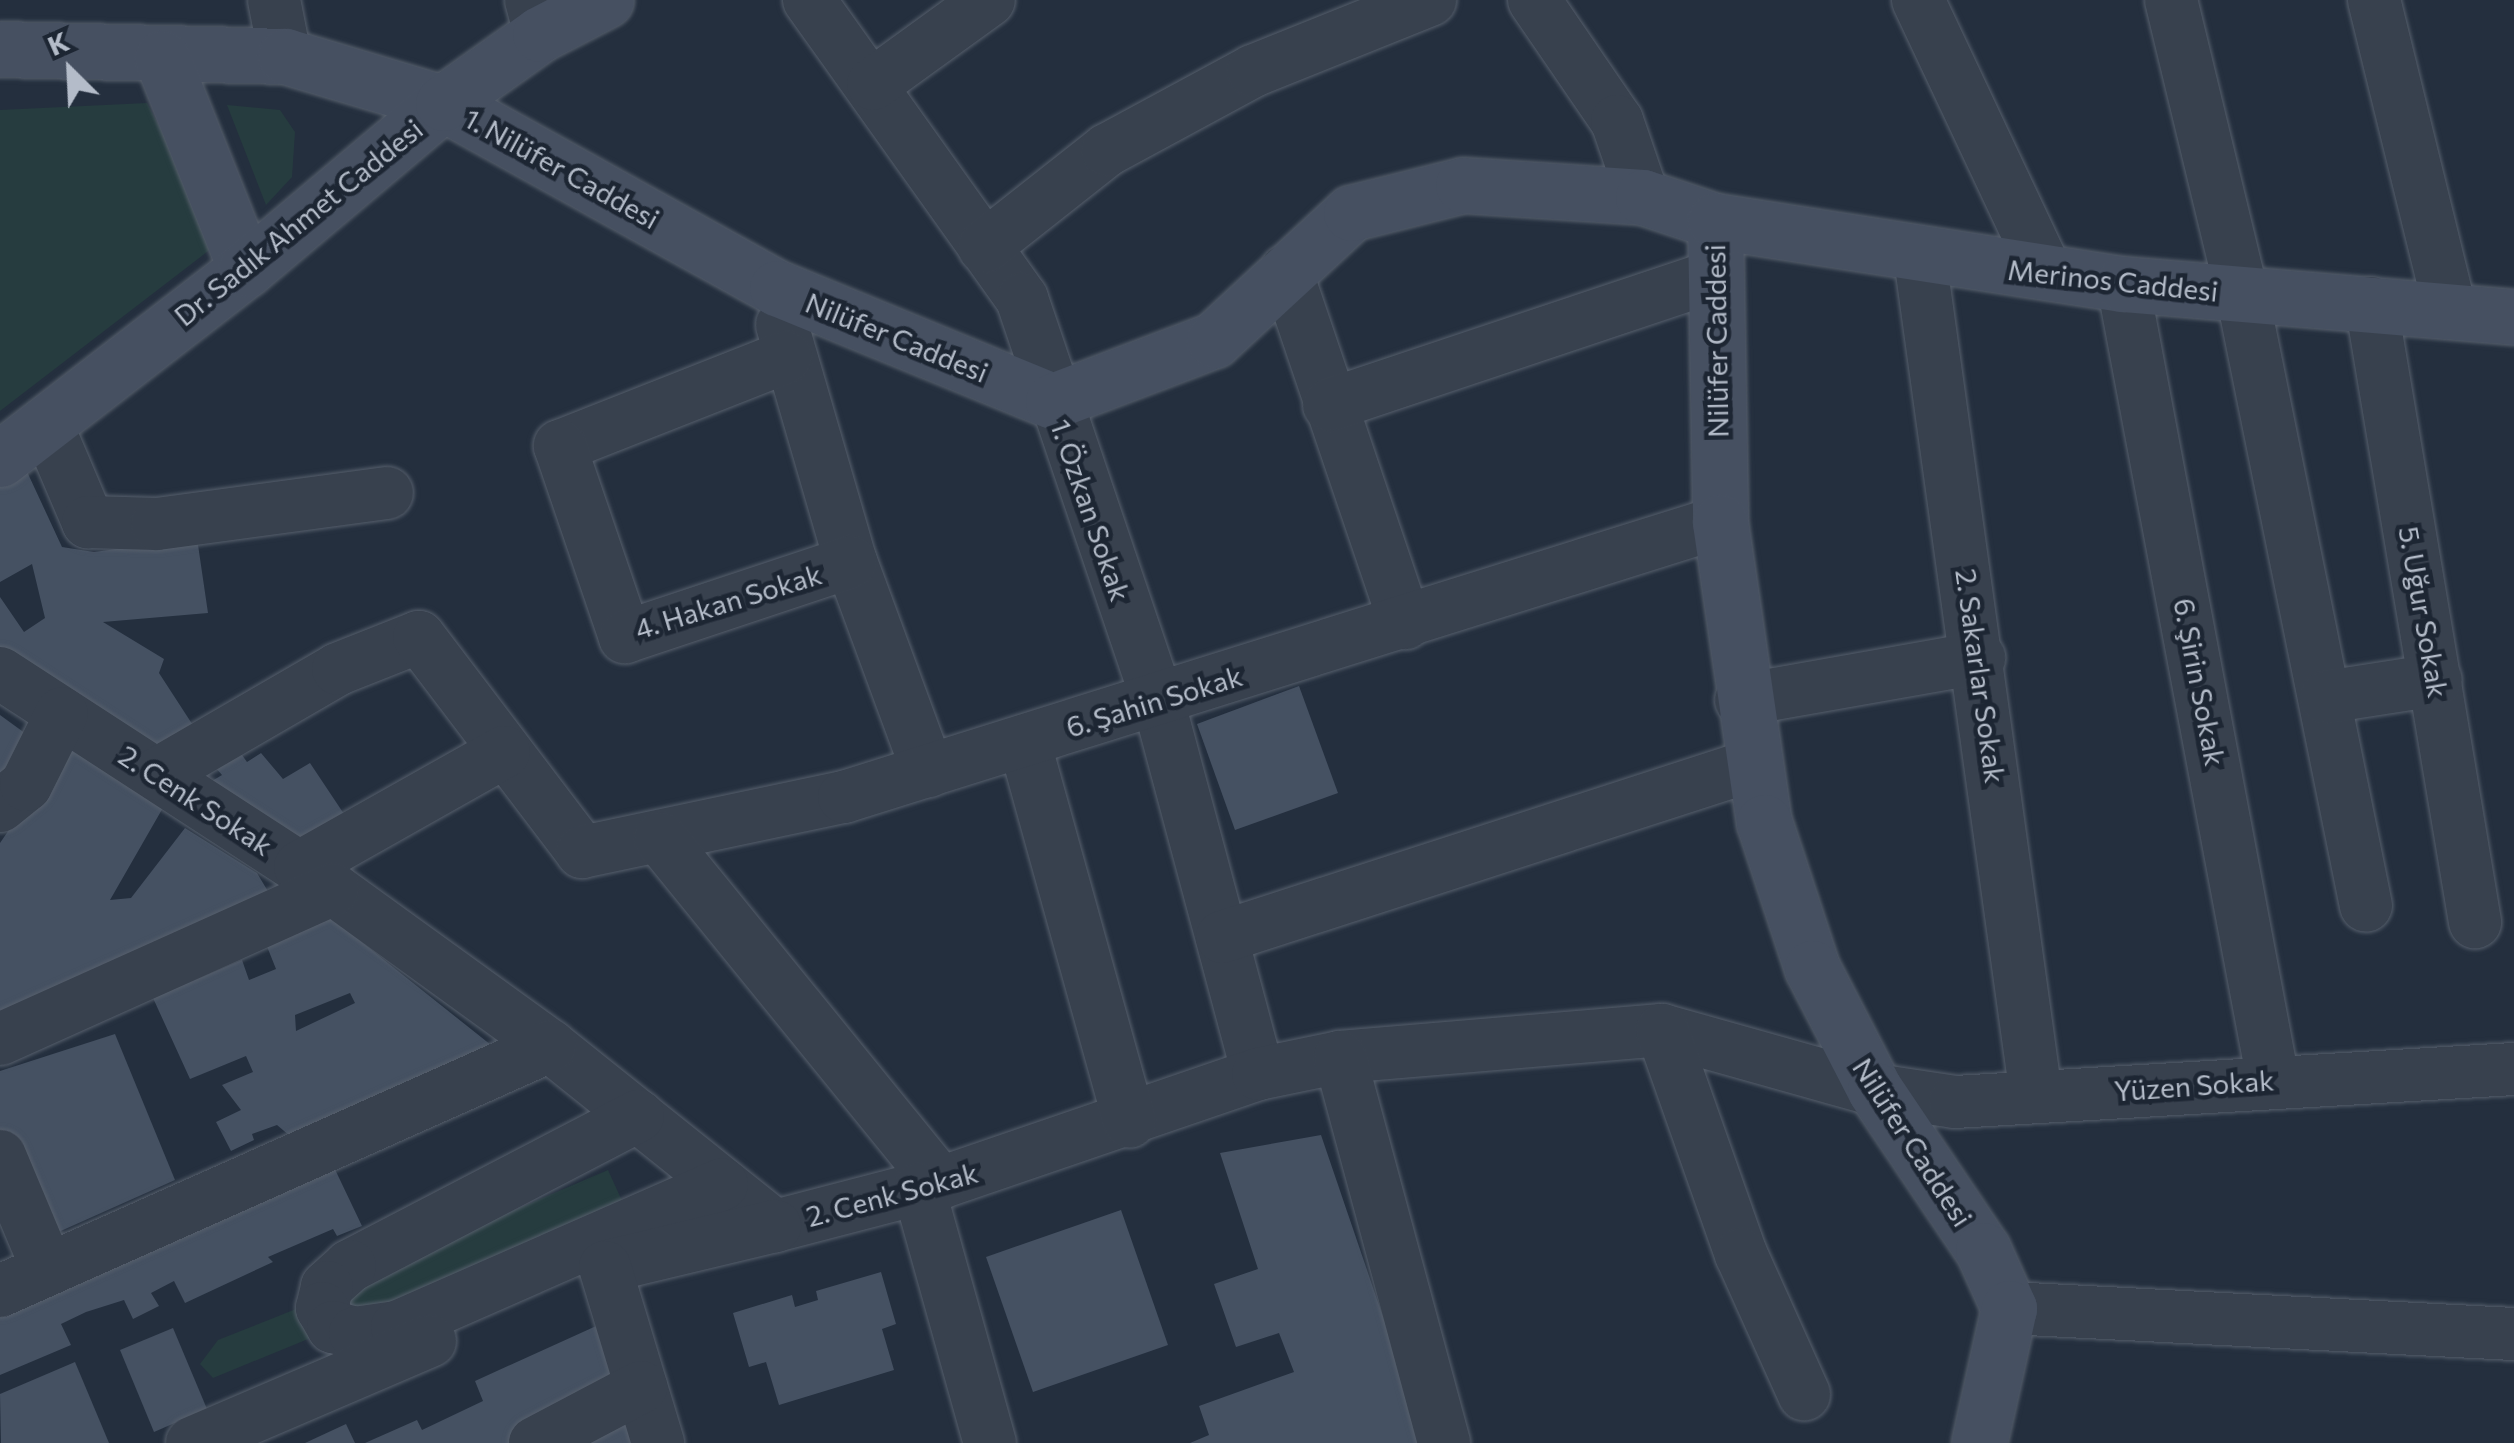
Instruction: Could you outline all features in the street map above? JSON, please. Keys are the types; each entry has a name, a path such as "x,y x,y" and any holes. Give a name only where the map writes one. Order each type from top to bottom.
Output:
{"main road":[{"name":"Dr. Sadık Ahmet Caddesi","path":"0,459 246,270 443,103 536,17 606,0"},
{"name":"1. Nilüfer Caddesi","path":"0,49 162,58 284,56 443,103 708,248"},
{"path":"162,58 246,270"},
{"name":"Nilüfer Caddesi","path":"708,248 777,288 1053,401 1214,340 1351,213 1463,185 1643,196 1715,221 1711,277 1720,522 1740,700 1753,765 1812,968 1875,1090 1982,1250 2008,1308"},
{"name":"Merinos Caddesi","path":"1715,221 1920,258 2123,284 2514,317"},
{"path":"1979,1443 2008,1308"}],"street":[{"path":"274,0 284,56"},
{"name":"1. Özkan Sokak","path":"809,0 873,84 1022,299 1053,401 1158,700 1258,1074"},
{"path":"873,84 989,0"},
{"path":"984,247 1107,150 1253,71 1430,0"},
{"path":"1534,0 1617,121 1643,196"},
{"path":"1918,0 2046,272"},
{"path":"2171,0 2242,294 2366,906"},
{"path":"2374,0 2450,309"},
{"name":"2. Sakarlar Sokak","path":"1920,258 1979,658 2036,1095"},
{"path":"1286,271 1405,623"},
{"path":"1329,404 1711,277"},
{"name":"6. Şirin Sokak","path":"2123,284 2273,1080"},
{"path":"777,288 786,357 851,562 928,771"},
{"name":"5. Uğur Sokak","path":"2371,302 2474,922"},
{"name":"4. Hakan Sokak","path":"786,357 560,446 625,636 851,562"},
{"path":"46,423 88,522 157,524 387,493"},
{"name":"6. Şahin Sokak","path":"504,752 582,852 660,838 928,771 1720,522"},
{"path":"0,1039 316,878 504,752 418,638 338,669 156,774"},
{"path":"1740,700 1979,658"},
{"name":"2. Cenk Sokak","path":"0,673 316,878 550,1046 774,1226 929,1186 1130,1122 1258,1074 1340,1058 1662,1030 1875,1090"},
{"path":"2326,698 2436,680"},
{"path":"0,806 26,786 62,712"},
{"path":"1024,742 1130,1122"},
{"path":"1222,937 1753,765"},
{"path":"660,838 929,1186 990,1443"},
{"path":"1662,1030 1741,1254 1804,1394"},
{"path":"0,1291 550,1046"},
{"path":"1340,1058 1444,1443"},
{"name":"Yüzen Sokak","path":"1875,1090 1955,1102 2273,1080 2514,1069"},
{"path":"638,1116 350,1266 326,1287 322,1308 333,1327 355,1334 397,1327 722,1184"},
{"path":"0,1156 47,1268"},
{"path":"192,1443 605,1267 774,1226"},
{"path":"605,1267 658,1443"},
{"path":"2008,1308 2514,1334"},
{"path":"535,1443 641,1386"}],"green space":[{"path":"147,103 220,242 0,411 0,110"},
{"path":"227,105 280,110 295,132 292,177 266,205"},
{"path":"608,1170 623,1203 380,1316 342,1317 348,1281"},
{"path":"296,1309 311,1320 313,1337 213,1378 200,1364 218,1340"}],"building":[{"path":"23,463 62,547 94,552 197,538 208,613 103,622 164,659 159,673 198,733 154,770 0,668 0,597 24,632 45,618 32,564 0,582 0,479"},
{"path":"1299,686 1338,793 1235,830 1197,724"},
{"path":"0,715 33,739 0,785"},
{"path":"230,738 247,762 261,753 283,779 310,763 352,826 295,859 192,793 222,775 203,753"},
{"path":"66,746 164,806 110,900 131,898 185,828 257,873 278,908 0,1028 0,843"},
{"path":"329,916 491,1045 290,1136 277,1125 252,1134 254,1140 231,1151 216,1122 241,1110 222,1085 253,1072 246,1056 190,1079 153,998 242,960 249,980 276,969 266,944","holes":["350,993 355,1003 296,1031 295,1015"]},
{"path":"115,1034 175,1180 45,1238 0,1132 0,1071"},
{"path":"1321,1135 1426,1443 1190,1443 1209,1435 1199,1406 1294,1372 1279,1333 1236,1347 1214,1284 1258,1269 1220,1153"},
{"path":"331,1161 362,1226 337,1236 333,1229 268,1257 273,1262 185,1303 174,1281 151,1293 159,1306 133,1319 124,1300 86,1312 61,1324 71,1345 0,1375 0,1297"},
{"path":"1121,1210 1168,1345 1033,1392 986,1257"},
{"path":"881,1272 896,1324 882,1329 894,1370 779,1405 766,1362 749,1367 733,1313 792,1295 795,1307 818,1300 816,1291"},
{"path":"605,1322 631,1384 516,1443 365,1443 417,1420 422,1430 483,1401 475,1381"},
{"path":"173,1328 207,1409 154,1432 120,1350"},
{"path":"75,1362 109,1443 1,1443 0,1394"},
{"path":"636,1407 642,1443 564,1443"},
{"path":"346,1424 355,1443 305,1443"}]}
